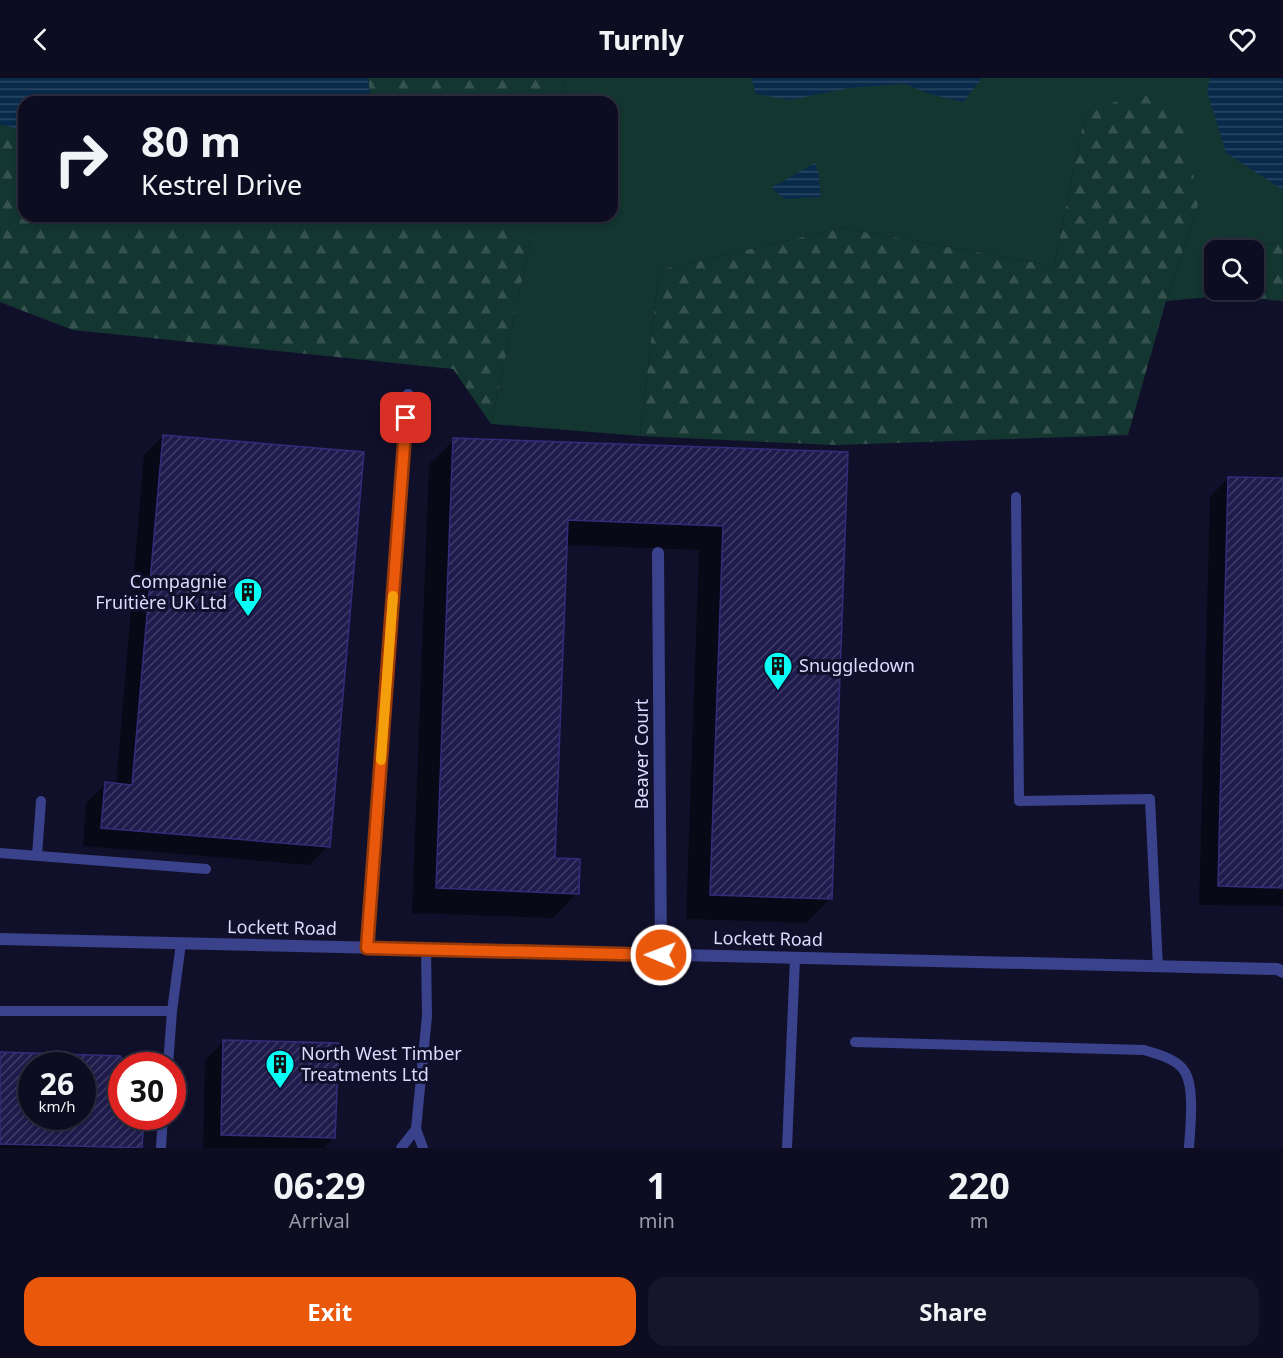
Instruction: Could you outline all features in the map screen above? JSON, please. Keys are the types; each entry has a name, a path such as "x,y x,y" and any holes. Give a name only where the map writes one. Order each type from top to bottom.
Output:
{"street":[{"path":"367,948 408,395"},
{"name":"Beaver Court","path":"658,553 661,955"},
{"name":"Lockett Road","path":"0,939 1276,969 1283,972"}],"lane":[{"path":"1016,498 1019,801 1150,799 1158,967"},
{"path":"37,855 41,801"},
{"path":"0,853 206,869"},
{"path":"169,1052 181,943"},
{"path":"423,1148 416,1129 427,1016 426,949"},
{"path":"787,1148 795,958"},
{"path":"0,1011 172,1011"},
{"path":"855,1042 1144,1050 1169,1058 1185,1071 1191,1091 1189,1148"},
{"path":"401,1148 416,1129"},
{"path":"161,1148 162,1130"}],"green space":[{"path":"368,78 565,78 561,96 370,96"},
{"path":"565,78 1283,78 1283,244 1264,243 1264,240 1204,240 1204,298 1166,301 1199,202 1085,114 1054,266 842,228 659,270 640,436 491,424 535,222 618,222 618,96 561,96"},
{"path":"1140,92 1181,117 1199,202 1166,301 1128,435 835,445 640,436 659,270 842,228 1054,266 1085,114"},
{"path":"0,124 18,129 18,222 535,222 491,424 453,369 73,330 0,302"},
{"path":"1264,243 1283,244 1283,301 1264,299"}],"water":[{"path":"0,78 368,78 370,96 18,96 18,129 0,124"},
{"path":"751,78 982,78 963,102 930,94 905,84 849,88 790,100 756,94"},
{"path":"1210,78 1283,78 1283,190 1226,153 1207,91"},
{"path":"815,163 821,197 785,199 771,188"}],"building":[{"name":"Compagnie Fruitière UK Ltd","path":"163,435 364,452 330,847 101,828 105,782 132,785"},
{"name":"Snuggledown","path":"453,438 848,452 832,899 710,895 723,526 568,520 555,858 580,859 579,894 436,888"},
{"path":"1228,477 1283,478 1283,888 1218,886"},
{"name":"North West Timber Treatments Ltd","path":"223,1040 339,1043 335,1138 221,1135"},
{"path":"0,1052 18,1053 18,1130 96,1130 96,1055 108,1056 108,1130 143,1130 142,1148 0,1144"}],"slow traffic":[{"path":"381,760 393,596"}],"place":[{"name":"Compagnie Fruitière UK Ltd","path":"248,618"},
{"name":"Snuggledown","path":"778,692"},
{"name":"North West Timber Treatments Ltd","path":"280,1090"}],"route":[{"path":"406,418 367,948 661,955"}]}
